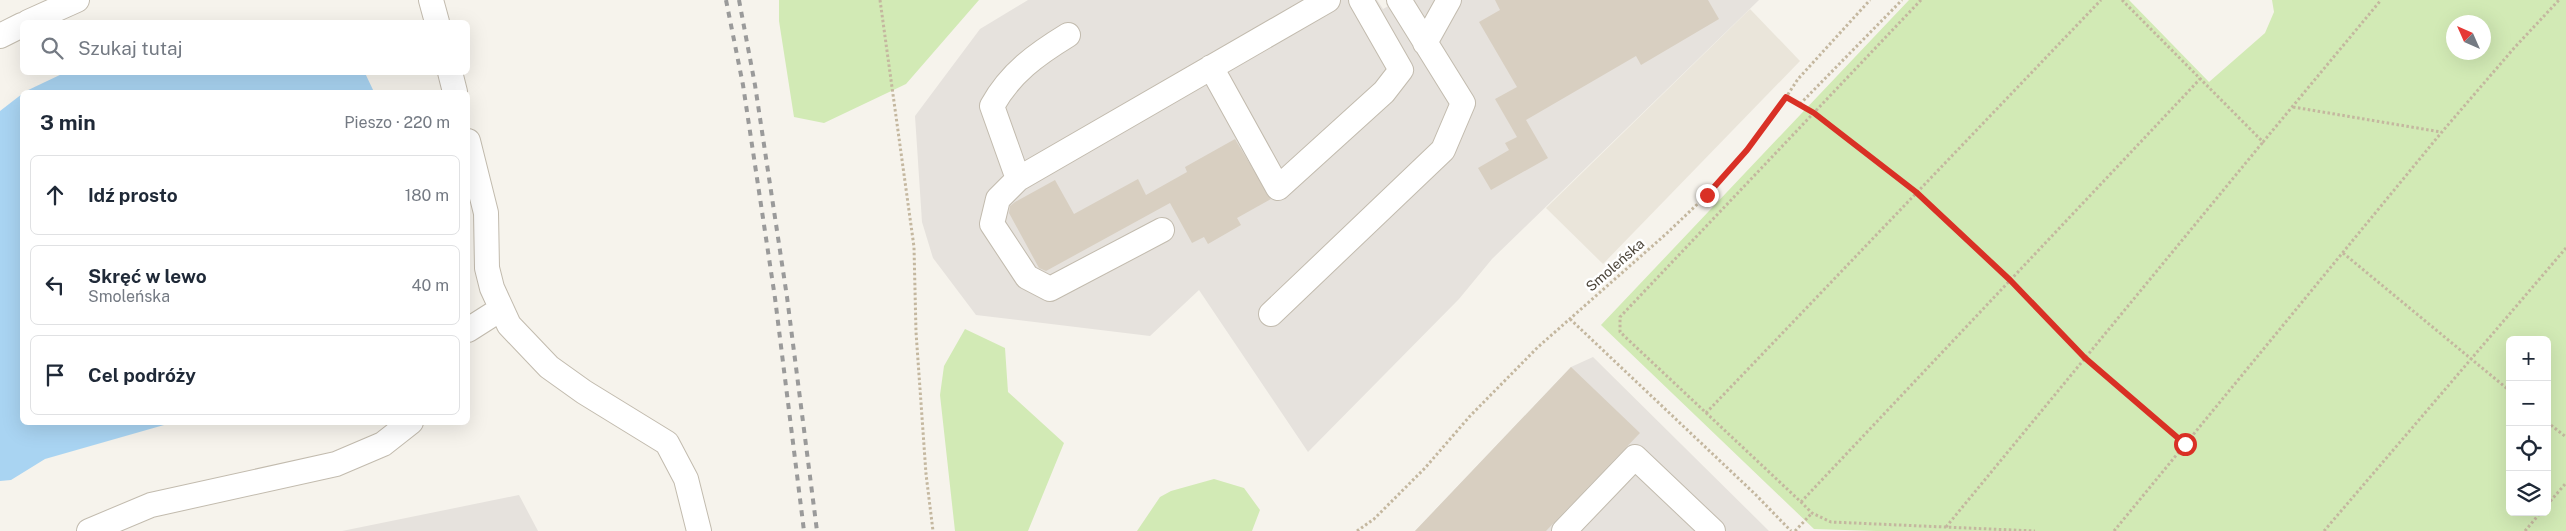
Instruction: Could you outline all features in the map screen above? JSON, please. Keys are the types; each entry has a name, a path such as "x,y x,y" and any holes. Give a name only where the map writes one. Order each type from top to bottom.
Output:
{"lane":[{"path":"32,20 77,0"},
{"path":"432,0 437,20"},
{"path":"1162,230 1050,289 1027,277 992,224 998,199 1018,179 1328,0"},
{"path":"1211,68 1278,188 1384,92 1401,70 1361,0"},
{"path":"1271,314 1444,150 1462,103 1399,0"},
{"path":"1425,43 1449,0"},
{"path":"0,36 20,26"},
{"path":"1018,179 992,106 1002,86 1033,56 1068,35"},
{"path":"451,75 454,90"},
{"path":"470,149 486,213 487,268 500,309 509,325 549,367 584,392 667,443 686,479 699,531"},
{"path":"470,329 500,309"},
{"path":"89,531 151,505 336,464 383,444 407,425"},
{"path":"1564,531 1635,457 1713,531"}],"path":[{"path":"880,0 914,247 926,474 933,531"},
{"name":"Smoleńska","path":"1357,531 1374,519 1513,372 1707,195 1747,150 1798,79 1870,0"},
{"path":"1800,104 1902,0"},
{"path":"1921,0 1620,317 1618,326 1620,332 1812,513 1832,522 2035,531"},
{"path":"1706,412 2101,0"},
{"path":"2122,0 2263,142"},
{"path":"1945,527 2380,0"},
{"path":"2114,531 2442,133 2515,47 2559,0"},
{"path":"1800,502 2200,79"},
{"path":"1786,97 1814,113 1916,192 2010,280 2085,358 2185,444"},
{"path":"2293,107 2442,133"},
{"path":"2324,531 2566,248"},
{"path":"2342,253 2506,388"},
{"path":"1570,319 1755,494 1791,531"},
{"path":"2551,425 2566,437"},
{"path":"2551,500 2566,483"},
{"path":"1796,531 1812,513"},
{"path":"2525,531 2538,516"}],"shaded area":[{"path":"1028,0 1377,0 1383,9 1399,0 1759,0 1492,259 1459,299 1308,452 1199,290 1150,336 976,315 933,258 922,222 915,116 980,29"},
{"path":"1750,9 1800,61 1603,264 1546,208"},
{"path":"1593,357 1769,531 1415,531 1571,367"},
{"path":"519,495 538,531 342,531"}],"green space":[{"path":"779,0 979,0 906,84 824,123 794,117 779,21"},
{"path":"1909,0 2129,0 2209,82 2265,33 2274,12 2272,0 2566,0 2566,531 1876,531 1814,529 1601,325"},
{"path":"965,329 1005,348 1008,392 1064,443 1028,531 955,531 940,395 944,366"},
{"path":"1214,479 1244,488 1260,510 1252,531 1137,531 1160,497 1171,491"}],"water":[{"path":"60,75 366,75 373,90 28,90"},
{"path":"20,96 20,425 164,425 45,459 11,480 0,481 0,111"}],"building":[{"path":"1495,0 1708,0 1719,19 1641,65 1636,56 1526,120 1548,158 1491,190 1478,168 1509,150 1505,143 1517,137 1495,99 1517,87 1479,22 1500,10"},
{"path":"1235,139 1271,199 1237,218 1241,225 1208,244 1204,237 1192,243 1170,203 1046,271 1039,268 1009,213 1010,206 1015,202 1055,180 1074,214 1138,179 1146,195 1187,172 1185,167"},
{"path":"1571,367 1640,433 1546,531 1415,531"}],"railway":[{"path":"726,0 743,85 775,298 804,531"},
{"path":"739,0 755,85 787,297 817,531"}],"route":[{"path":"1707,195 1747,150 1786,97 1814,113 1916,192 2010,280 2085,358 2185,444"}]}
